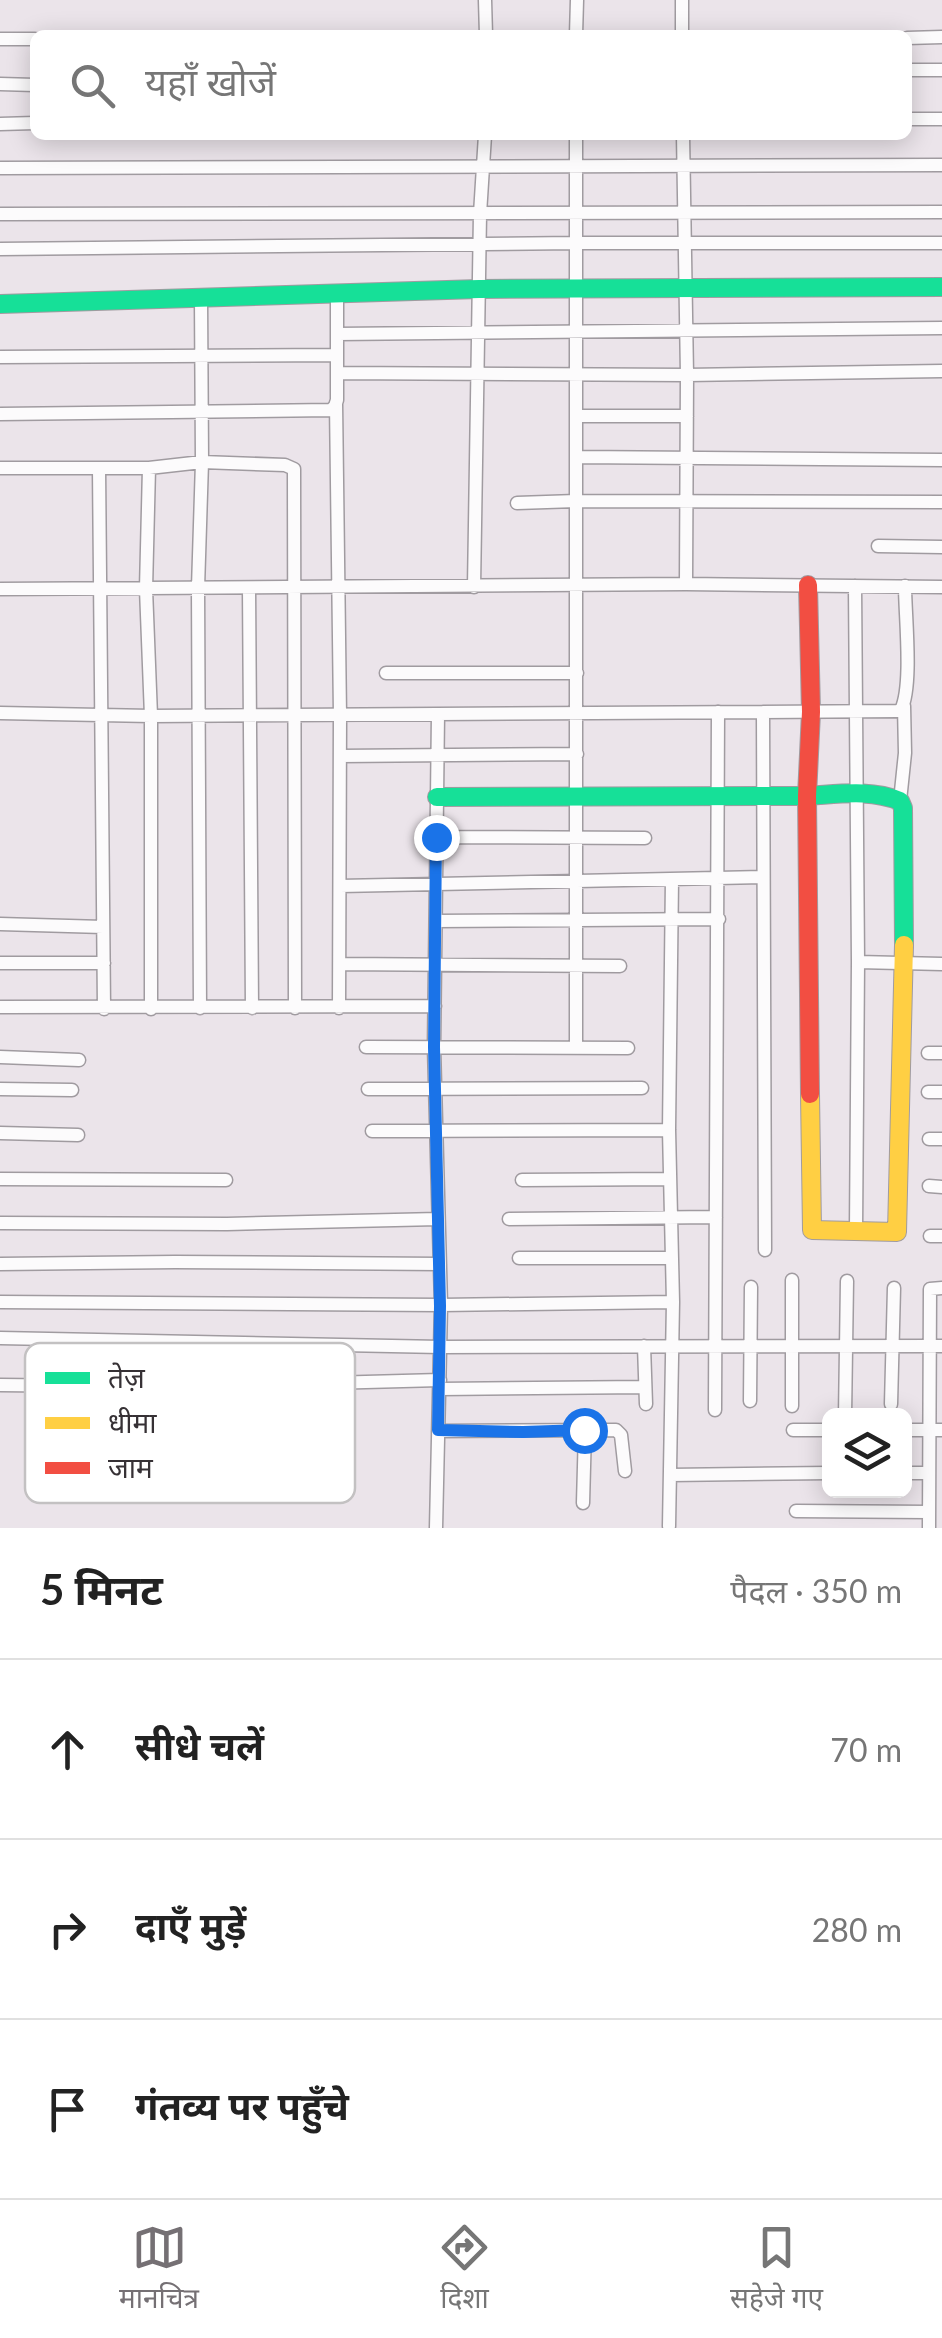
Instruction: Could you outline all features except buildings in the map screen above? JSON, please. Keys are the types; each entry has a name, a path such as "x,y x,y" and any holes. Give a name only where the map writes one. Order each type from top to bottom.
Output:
{"street":[{"path":"485,0 486,30"},
{"path":"576,30 577,0"},
{"path":"682,0 682,30"},
{"path":"912,38 942,37"},
{"path":"0,38 30,39"},
{"path":"912,70 942,70"},
{"path":"0,84 30,85"},
{"path":"912,119 942,118"},
{"path":"0,124 30,124"},
{"path":"474,587 479,245 485,140"},
{"path":"576,140 576,1047"},
{"path":"684,140 686,584"},
{"path":"0,168 942,165"},
{"path":"0,214 942,212"},
{"path":"0,249 942,243"},
{"path":"0,304 479,288 942,287"},
{"path":"337,295 340,1008"},
{"path":"200,1008 201,299"},
{"path":"337,334 942,328"},
{"path":"0,356 337,356"},
{"path":"337,373 687,375 942,371"},
{"path":"0,414 331,410 336,403"},
{"path":"577,416 687,416"},
{"path":"577,457 942,460"},
{"path":"0,468 149,468 202,462 285,465 294,469 295,1008"},
{"path":"99,468 104,1009"},
{"path":"149,468 146,589 151,716 151,1008"},
{"path":"517,504 942,502"},
{"path":"878,546 942,547"},
{"path":"0,590 576,584 942,587"},
{"path":"808,585 812,1230 898,1232 904,964 900,800 905,753 905,586"},
{"path":"855,586 856,1230"},
{"path":"249,588 252,1008"},
{"path":"386,673 576,673"},
{"path":"0,713 151,716 811,712 898,711 904,706"},
{"path":"715,1410 718,712"},
{"path":"764,712 765,1250"},
{"path":"436,1528 440,1384 434,1047 438,714"},
{"path":"340,756 577,754"},
{"path":"437,797 886,795 900,800"},
{"path":"436,837 645,838"},
{"path":"340,886 763,878"},
{"path":"669,1526 674,1302 669,1130 672,879"},
{"path":"436,921 718,918"},
{"path":"0,924 102,928"},
{"path":"858,962 942,964"},
{"path":"0,964 104,963"},
{"path":"340,964 620,966"},
{"path":"0,1008 435,1006"},
{"path":"366,1048 628,1048"},
{"path":"0,1057 79,1060"},
{"path":"368,1089 642,1088"},
{"path":"0,1089 72,1090"},
{"path":"372,1131 669,1130"},
{"path":"0,1134 78,1135"},
{"path":"0,1179 226,1180"},
{"path":"522,1180 670,1179"},
{"path":"509,1219 716,1217"},
{"path":"0,1223 227,1224 438,1219"},
{"path":"519,1258 672,1258"},
{"path":"0,1264 440,1264"},
{"path":"792,1280 792,1406"},
{"path":"845,1408 847,1280"},
{"path":"750,1401 751,1287"},
{"path":"891,1404 894,1288"},
{"path":"929,1528 936,1430 936,1346 930,1289 942,1288"},
{"path":"0,1302 440,1306 674,1302"},
{"path":"0,1338 244,1343"},
{"path":"355,1345 936,1346"},
{"path":"644,1346 646,1404"},
{"path":"0,1385 25,1385"},
{"path":"355,1385 645,1387"},
{"path":"438,1430 609,1429 619,1432 624,1471"},
{"path":"583,1502 584,1430"},
{"path":"792,1430 822,1430"},
{"path":"670,1475 822,1473"},
{"path":"912,1473 930,1473"},
{"path":"796,1511 929,1512"}],"traffic: fast":[{"path":"0,304 479,289 942,287"},
{"path":"437,797 851,793 888,797 900,801 903,808 904,945"}],"traffic: slow":[{"path":"810,1094 812,1230 897,1232 904,945"}],"traffic: jam":[{"path":"808,585 810,1094"}],"route":[{"path":"436,837 438,1430 584,1430"}]}
